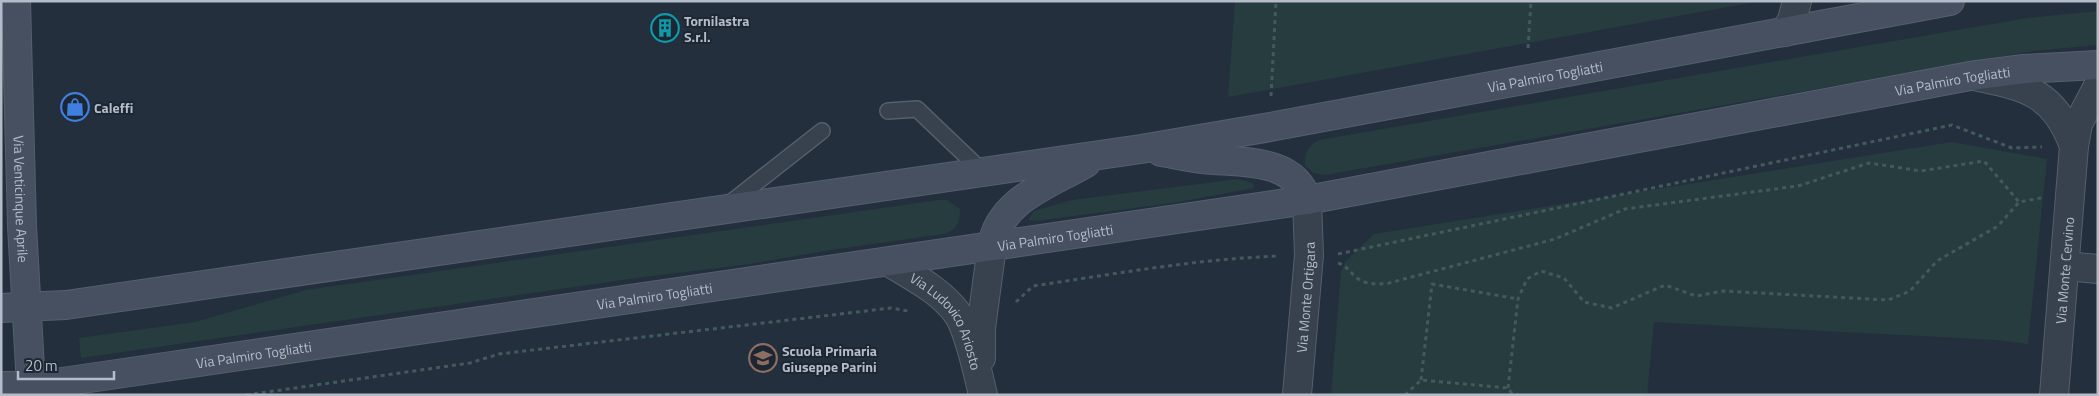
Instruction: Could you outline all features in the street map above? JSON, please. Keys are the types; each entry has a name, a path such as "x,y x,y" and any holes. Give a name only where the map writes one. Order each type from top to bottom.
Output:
{"street":[{"name":"Via Venticinque Aprile","path":"16,1 14,308 31,390"},
{"path":"1785,32 1792,20 1798,1"},
{"name":"Via Palmiro Togliatti","path":"14,308 66,305 1098,155 1270,127 1950,1"},
{"name":"Via Palmiro Togliatti","path":"1,386 31,390 1307,200 1970,76 2024,69 2098,65"},
{"path":"1970,76 2021,88 2046,101 2061,116 2074,146"},
{"name":"Via Monte Cervino","path":"2054,395 2074,146 2078,124 2098,86"},
{"name":"Via Palmiro Togliatti","path":"1141,148 1202,159 1266,165 1292,177 1304,190 1307,200"},
{"path":"992,246 994,233 1002,219 1014,205 1098,155"},
{"name":"Via Monte Ortigara","path":"1296,395 1309,256 1307,200"},
{"name":"Via Ludovico Ariosto","path":"983,395 981,328 992,246"},
{"name":"Via Ludovico Ariosto","path":"889,262 931,288 957,314 973,354 983,395"},
{"path":"2065,266 2098,269"}],"lane":[{"path":"888,111 917,109 983,172"},
{"path":"722,210 822,132"}],"path":[{"path":"1270,127 1276,1"},
{"path":"1526,79 1531,1"},
{"path":"1332,255 1952,125 2012,148 2074,146"},
{"path":"1335,262 1347,266 1359,279 1372,284 1389,284 1555,239 1625,209 1798,186 1869,164 1921,171 1984,161 2019,202"},
{"path":"1513,395 1508,388 1518,299 1527,280 1541,271 1564,278 1584,302 1612,308 1665,285 1696,296 1723,292 1888,300 1910,291 1937,262 1998,226 2019,202 2042,198"},
{"path":"1016,303 1033,286 1190,263 1287,255"},
{"path":"1405,395 1421,380 1432,284 1518,299"},
{"path":"246,395 470,363 499,354 891,308 909,312"},
{"path":"1421,380 1508,388"}],"green space":[{"path":"1235,1 1761,1 1228,97"},
{"path":"2098,11 2098,45 2033,51 1325,175 1313,173 1305,165 1305,157 1308,150 1319,140 2027,18"},
{"path":"1952,142 2047,159 2028,344 1996,340 1654,322 1647,395 1331,395 1341,272 1345,262 1374,234"},
{"path":"1238,179 1253,183 1254,188 1173,203 1035,221 1028,220 1034,211 1072,200"},
{"path":"947,200 960,209 956,226 951,231 943,234 743,265 644,277 81,358 79,338 195,322 306,290"}],"place":[{"name":"Tornilastra S.r.l.","path":"665,28"},
{"name":"Caleffi","path":"75,107"},
{"name":"Scuola Primaria Giuseppe Parini","path":"763,358"}]}
